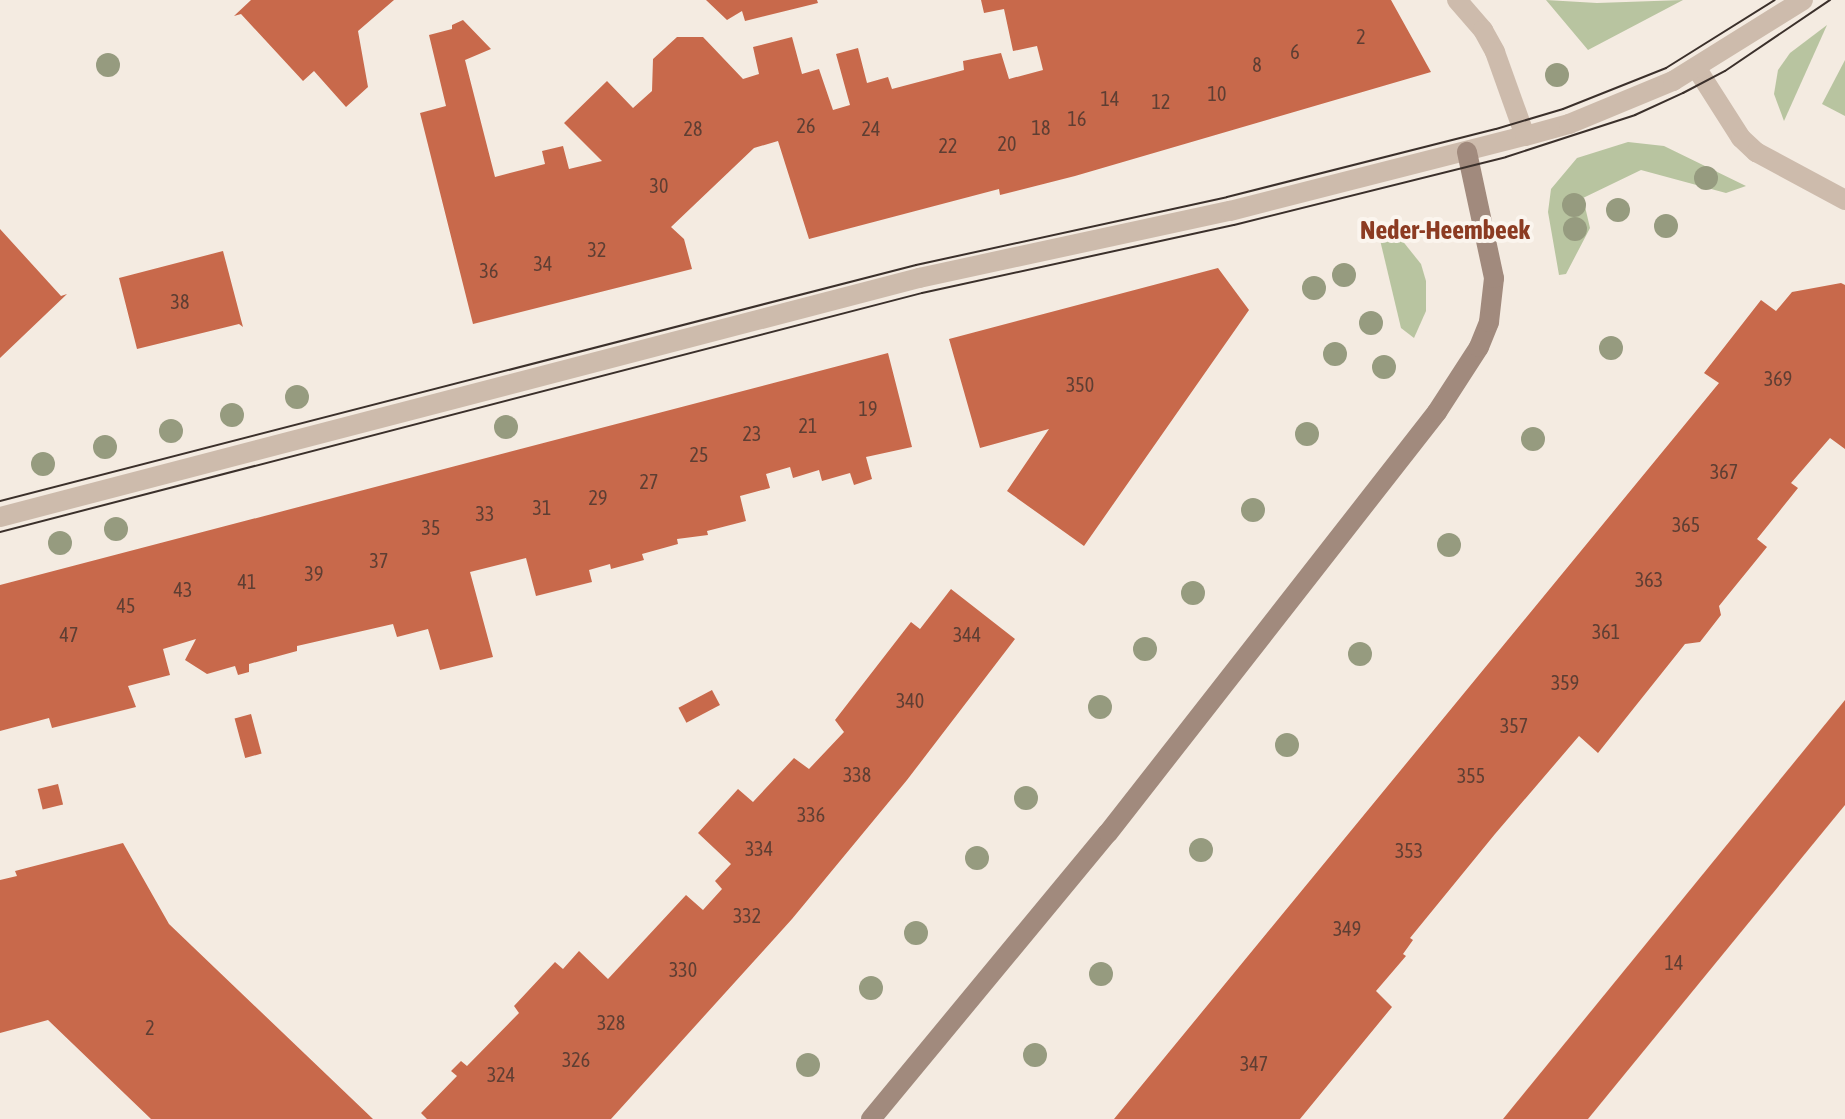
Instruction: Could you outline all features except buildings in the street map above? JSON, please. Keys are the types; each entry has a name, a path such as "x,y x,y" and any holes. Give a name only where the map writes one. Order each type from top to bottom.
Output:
{"street":[{"path":"1457,0 1483,30 1495,52 1525,136"},
{"path":"0,517 919,278 1230,211 1525,136 1628,102 1697,69 1803,0"},
{"path":"1697,69 1741,138 1756,152 1845,200"},
{"path":"871,1119 1118,820 1437,412 1479,347 1489,322 1494,278 1467,152"}],"green space":[{"path":"1546,0 1597,3 1683,0 1588,50"},
{"path":"1827,25 1784,121 1774,94 1778,70 1790,53"},
{"path":"1845,60 1845,116 1822,104"},
{"path":"1628,142 1664,146 1746,186 1726,193 1641,170 1583,198 1590,228 1566,274 1559,275 1548,212 1551,189 1577,158"},
{"path":"1376,223 1401,239 1421,264 1426,281 1426,311 1414,338 1401,328"}],"tram line":[{"path":"0,501 916,265 1227,197 1496,129 1563,109 1666,68 1775,0"},
{"path":"0,532 922,293 1234,225 1506,157 1635,115 1683,93 1725,71 1830,0"}],"district":[{"name":"Neder-Heembeek","path":"1445,231"}]}
